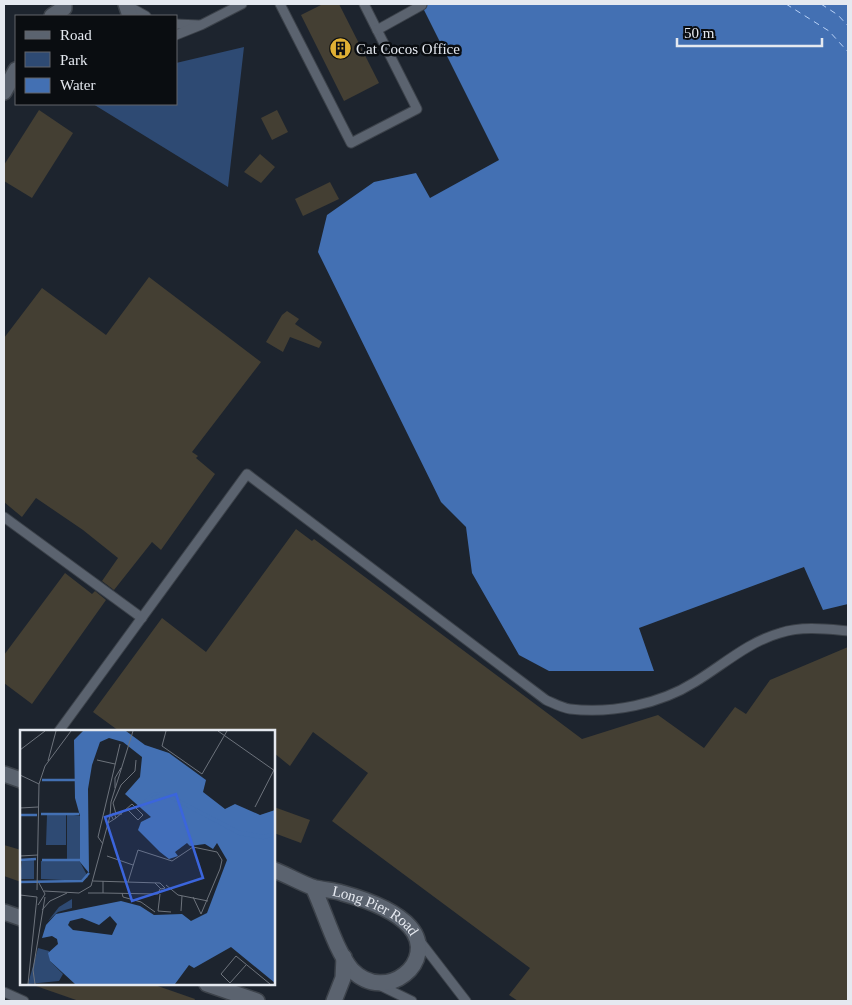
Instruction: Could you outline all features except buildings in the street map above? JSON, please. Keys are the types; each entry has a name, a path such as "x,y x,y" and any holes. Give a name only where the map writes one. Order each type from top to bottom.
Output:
{"street":[{"path":"9,84 15,72"},
{"path":"4,774 20,780"},
{"name":"Long Pier Road","path":"275,870 314,887 342,893 387,911 410,927 417,938 419,948 416,959 407,974 394,984 381,986 370,984 360,977 344,957 314,887"},
{"path":"4,912 20,918"},
{"path":"334,1001 343,978 344,957"},
{"path":"210,985 257,1001"}],"lane":[{"path":"178,33 202,25 242,4"},
{"path":"280,4 351,143 418,109 364,4"},
{"path":"378,30 422,5"},
{"path":"128,7 144,15"},
{"path":"178,24 202,25"},
{"path":"60,730 247,474 546,700 569,709 599,710 664,699 694,682 744,648 780,633 821,628 848,631"},
{"path":"4,517 142,618"},
{"path":"417,938 466,1001"},
{"path":"381,986 412,1001"},
{"path":"4,992 24,1001"}],"green space":[{"path":"244,47 228,187 95,105 178,105 178,63"}],"water":[{"path":"421,4 848,4 848,604 823,610 804,567 639,628 654,671 549,671 519,655 472,573 466,527 441,502 318,252 327,215 374,182 416,173 430,198 499,160"}],"ferry route":[{"path":"786,4 829,31 848,52"},
{"path":"821,4 838,15 848,26"}],"place":[{"name":"Cat Cocos Office","path":"340,49"}]}
